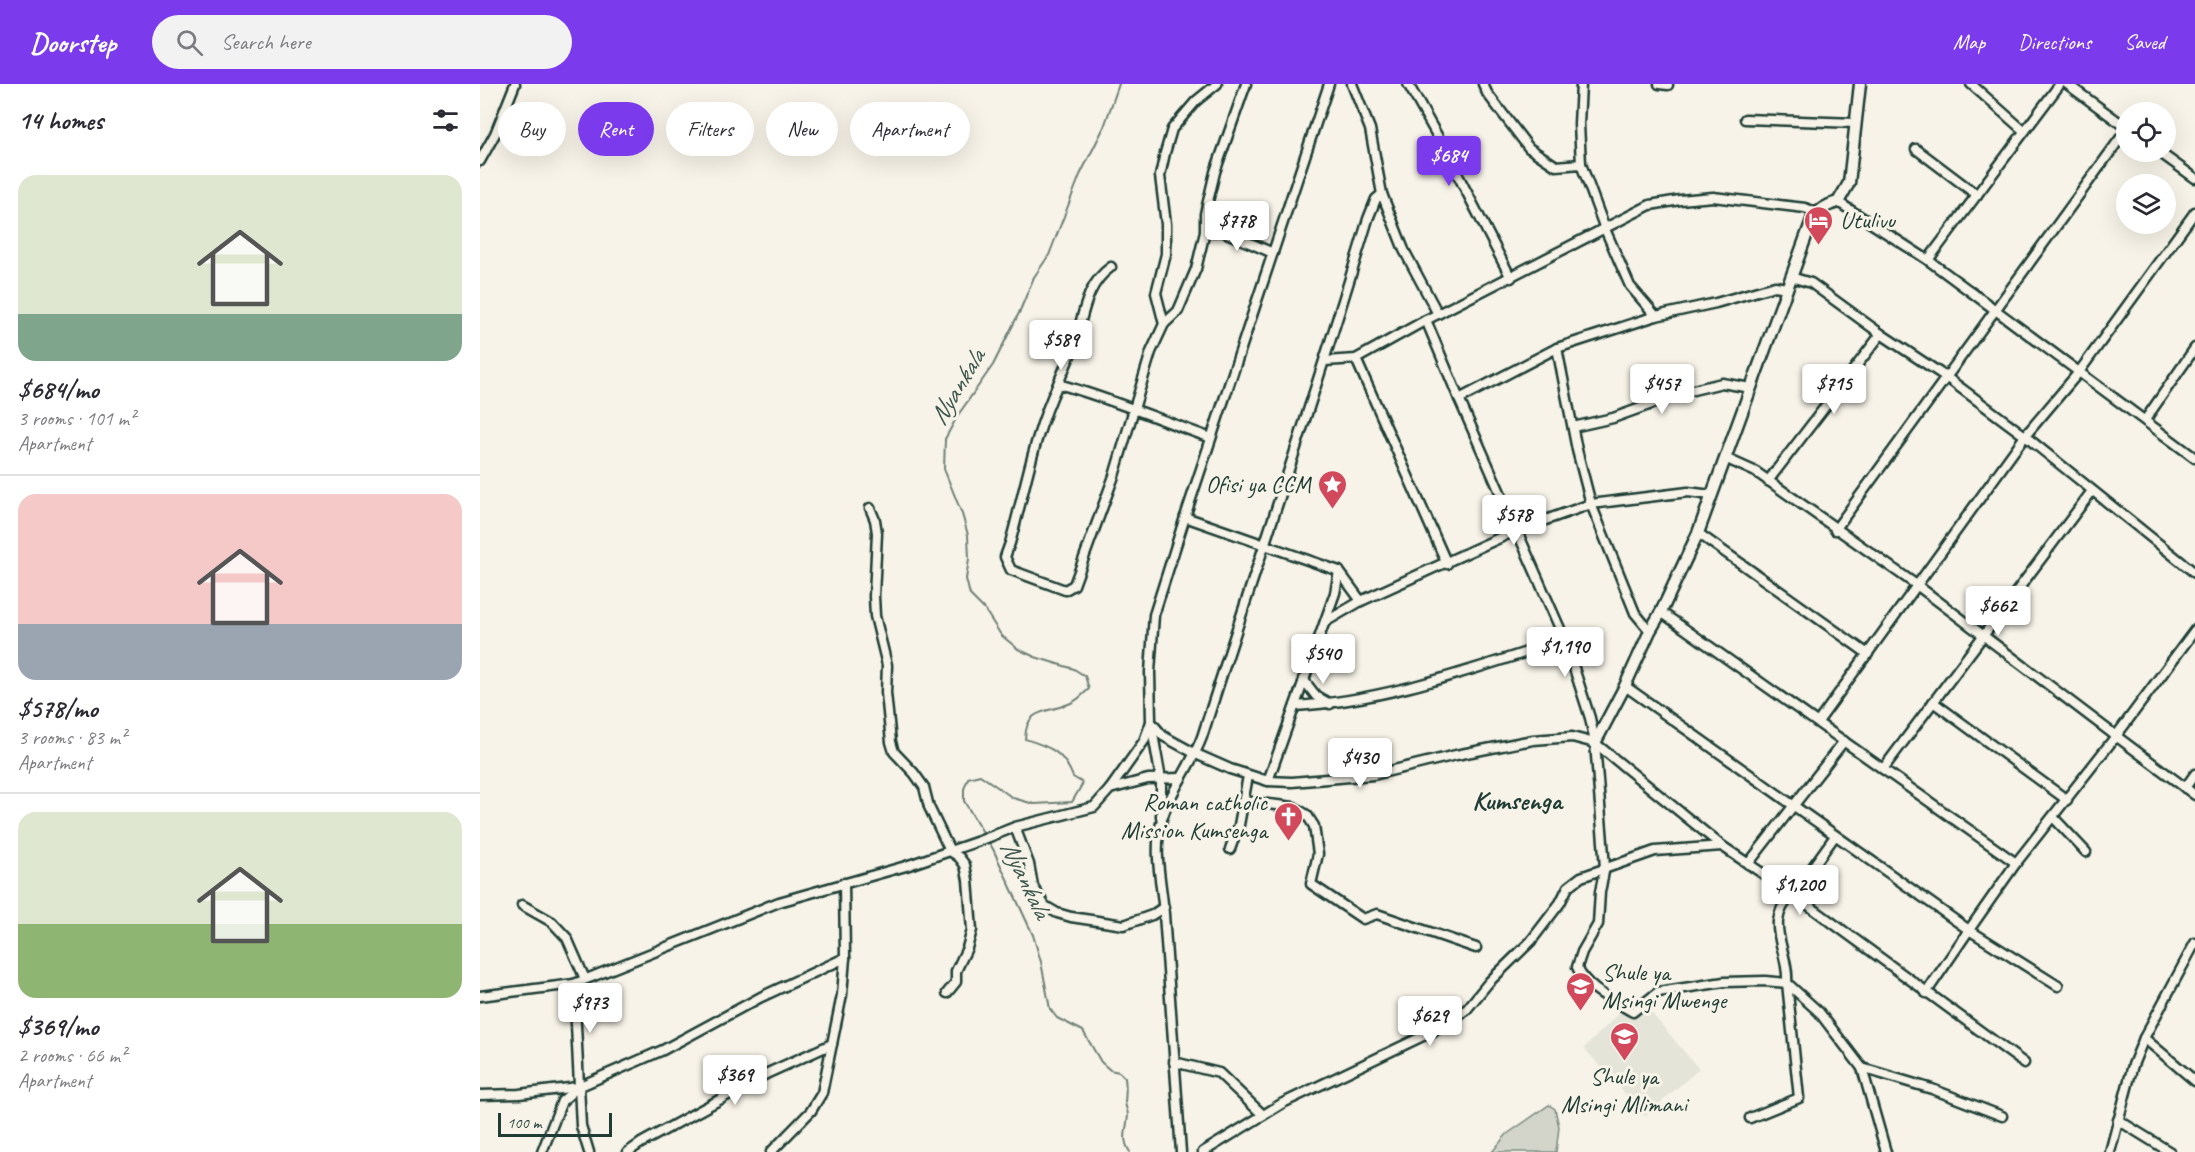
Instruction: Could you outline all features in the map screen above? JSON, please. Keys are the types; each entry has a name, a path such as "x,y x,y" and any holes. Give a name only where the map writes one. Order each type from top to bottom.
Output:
{"street":[{"path":"480,161 495,134 515,84"},
{"path":"1164,324 1156,293 1166,254 1166,224 1160,176 1165,153 1172,129 1196,102 1217,84"},
{"path":"1111,267 1096,280 1092,287 1081,316 1073,348 1050,400 1005,557 1011,570 1065,590 1074,585 1114,476 1151,352 1164,324 1178,311 1196,269 1215,172 1246,84"},
{"path":"1181,1152 1164,907 1157,852 1161,823 1161,779 1151,722 1150,672 1154,615 1329,84"},
{"path":"1352,84 1370,129 1382,194 1404,250 1438,314"},
{"path":"1408,84 1443,146 1511,278"},
{"path":"1483,84 1487,93 1529,148 1556,166 1581,164"},
{"path":"1581,84 1579,124 1581,164 1605,229 1630,286 1656,316"},
{"path":"1659,84 1668,85"},
{"path":"1595,743 1625,686 1698,533 1789,283 1817,213 1828,205 1838,202 1850,183 1860,84"},
{"path":"1971,84 2024,131"},
{"path":"1929,260 2060,84"},
{"path":"2067,84 2116,120"},
{"path":"1745,119 1856,123"},
{"path":"1835,530 2116,143"},
{"path":"1916,149 1977,195"},
{"path":"2174,162 2194,176"},
{"path":"1161,823 1180,778 1196,754 1325,361 1368,219 1376,200 1382,194"},
{"path":"1325,361 1356,359 1426,320 1650,205 1713,197 1806,208 1817,213"},
{"path":"1838,202 1929,260 2195,458"},
{"path":"1818,722 2025,436 2079,372 2195,212"},
{"path":"1205,232 1222,231 1273,253"},
{"path":"1459,399 1557,348 1656,316 1716,303 1775,285 1811,283 1881,334 1946,377 2025,436 2195,573"},
{"path":"1426,320 1565,640 1582,688 1595,743 1605,867 1601,881 1598,924 1582,952 1577,967 1581,978 1633,1012 1658,992 1724,982 1787,983 1819,1012 1862,1068 1886,1152"},
{"path":"1768,481 1881,334"},
{"path":"1557,348 1591,504 1635,613 1650,631"},
{"path":"2145,420 2195,348"},
{"path":"1356,359 1447,564"},
{"path":"1573,427 1613,418 1685,392 1722,383 1750,388"},
{"path":"1058,384 1211,438"},
{"path":"1725,458 1756,472 1835,530 1918,586 2195,795"},
{"path":"1883,769 2092,491"},
{"path":"1325,622 1361,602 1516,530 1591,504 1688,492 1711,495"},
{"path":"870,508 877,533 875,616 888,665 886,693 891,742 894,752 914,773 924,788 929,807 950,851 965,865 968,880 972,930 967,948 956,971 956,982 948,993"},
{"path":"1185,517 1339,571 1361,602"},
{"path":"1698,533 1868,654"},
{"path":"1268,781 1335,593 1339,571"},
{"path":"1661,612 2016,863"},
{"path":"1926,993 2016,863 2067,800 2195,630"},
{"path":"1295,706 1330,704 1420,685 1565,640"},
{"path":"1303,679 1316,696 1330,704"},
{"path":"1625,686 1969,930 2058,986"},
{"path":"1933,702 2067,800"},
{"path":"1151,722 1164,736 1196,754 1248,776 1268,781 1292,782 1373,775 1456,755 1533,740 1572,737 1595,743 1722,846 1793,894 2024,1063"},
{"path":"480,996 574,984 779,902 864,879 1015,827 1094,807 1110,789 1144,741 1151,722"},
{"path":"1749,864 1844,741"},
{"path":"2185,788 2195,774"},
{"path":"1230,849 1239,825 1248,776"},
{"path":"1110,789 1148,779 1180,778"},
{"path":"1243,801 1294,807 1307,814 1314,826 1318,854 1311,884 1363,919 1377,914 1476,948"},
{"path":"2053,818 2086,852"},
{"path":"1015,827 1029,864 1033,886 1046,906 1056,913 1124,924 1152,915 1164,907"},
{"path":"1750,1118 1799,1098 1787,983 1788,970 1781,949 1778,913 1835,836"},
{"path":"1203,1152 1282,1103 1442,1027 1467,1009 1489,982 1531,941 1560,903 1568,886 1581,877 1655,851 1722,846"},
{"path":"771,1152 811,1111 822,1093 842,995 844,883"},
{"path":"522,905 552,922 567,938 585,979"},
{"path":"2110,1152 2133,1065 2144,1038 2195,943"},
{"path":"480,1095 519,1094 578,1087 663,1050 761,997 844,958"},
{"path":"574,984 581,1126 589,1152"},
{"path":"2144,1038 2195,1081"},
{"path":"628,1152 641,1147 768,1072 832,1044"},
{"path":"1174,1062 1219,1073 1263,1114"},
{"path":"1862,1068 1932,1089 2002,1116"},
{"path":"542,1152 562,1101 578,1087"},
{"path":"2118,1120 2170,1152"}],"shaded area":[{"path":"1637,996 1699,1069 1645,1116 1584,1048"},
{"path":"1549,1105 1555,1109 1559,1127 1556,1152 1492,1152 1507,1134"}],"waterway":[{"name":"Nyankala","path":"1119,84 1104,127 1080,175 1049,255 1034,277 993,365 958,415 945,439 944,469 968,535 969,559 966,579 970,595 985,610 1001,635 1018,649 1035,657 1074,669 1085,676 1089,689 1073,702 1041,712 1030,721 1026,728 1025,739 1055,751 1065,761 1073,777 1083,783 1072,802 1034,804 1013,798 980,775 968,778 964,789 964,801 993,849 1033,935 1050,1009 1057,1018 1083,1031 1101,1062 1125,1078 1125,1102 1128,1115 1125,1139 1130,1152"}],"place":[{"name":"Utulivu","path":"1819,246"},
{"name":"Ofisi ya CCM","path":"1332,510"},
{"name":"Roman catholic Mission Kumsenga","path":"1288,842"},
{"name":"Shule ya Msingi Mwenge","path":"1581,1012"},
{"name":"Shule ya Msingi Mlimani","path":"1624,1062"}],"district":[{"name":"Kumsenga","path":"1517,800"}]}
